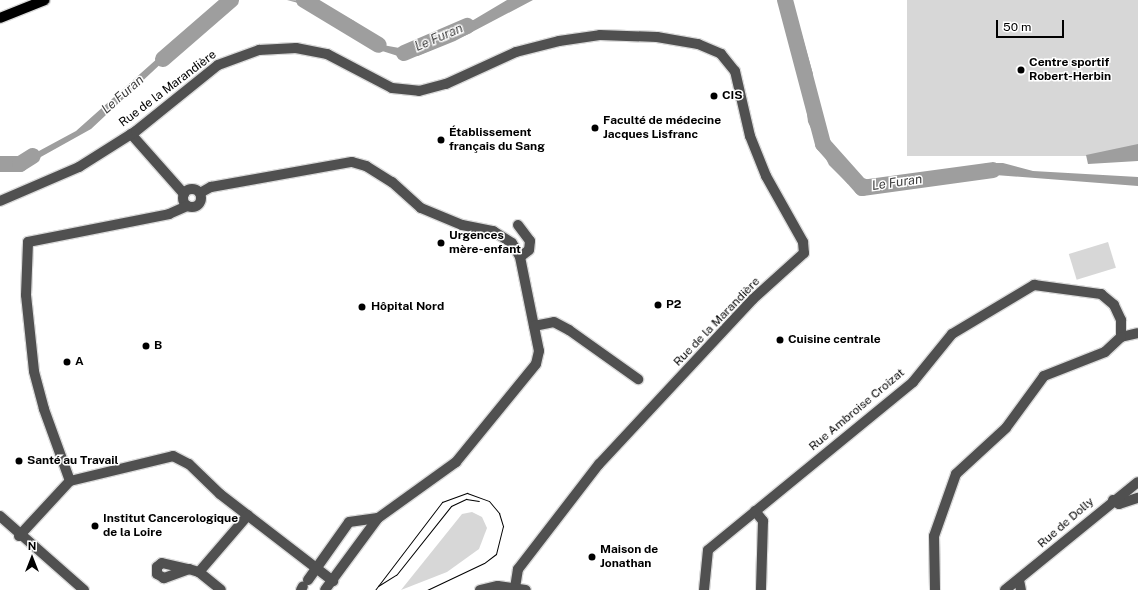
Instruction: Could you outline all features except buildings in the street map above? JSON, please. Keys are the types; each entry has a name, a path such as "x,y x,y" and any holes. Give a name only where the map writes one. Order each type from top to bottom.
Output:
{"main road":[{"path":"0,18 45,0"}],"street":[{"name":"Rue de la Marandière","path":"0,201 79,167 131,134 198,80 243,54 274,48 296,48 341,61 392,88 418,90 446,84 516,52 559,41 600,35 657,37 698,44 721,54 735,71 750,136 766,176 803,242 804,253 796,265 753,300 598,464 518,569 515,587"},
{"path":"131,134 184,194 187,206"},
{"path":"200,193 211,187 352,162 366,166 392,182 420,208 462,225 493,231 512,243 520,257 539,351 536,364 456,462 378,518 326,590"},
{"path":"184,194 192,189 200,193"},
{"path":"70,481 44,409 34,371 26,295 28,242 169,214 187,206 199,204 200,193"},
{"name":"Rue de la Marandière","path":"0,196 12,197"},
{"path":"518,225 530,241 529,250 520,257"},
{"name":"Rue Ambroise Croizat","path":"704,590 708,550 913,382 952,334 1034,285 1101,294 1114,305 1121,320 1121,337"},
{"path":"534,326 554,322 569,330 638,379"},
{"path":"935,590 934,536 956,474 1006,428 1044,376 1105,352 1121,337 1138,333"},
{"path":"19,536 70,481 173,456 189,464 248,515 333,582"},
{"name":"Rue de Dolly","path":"1006,590 1020,585 1113,500 1138,482"},
{"path":"1113,500 1119,504 1138,498"},
{"path":"755,511 763,522 761,590"},
{"path":"200,572 248,515"},
{"path":"0,516 19,536 84,590"},
{"path":"304,585 349,522 378,518"},
{"path":"189,569 200,572 221,590"},
{"path":"480,590 515,587 526,590"}],"shaded area":[{"name":"Centre sportif Robert-Herbin","path":"907,0 1138,0 1138,156 907,156"},
{"path":"1108,242 1116,268 1077,280 1069,254"},
{"path":"472,512 482,517 487,528 479,549 447,572 401,590 462,514"}],"water":[{"path":"223,0 238,0 212,16 91,129 21,168 0,168 0,163 13,165 76,131"},
{"path":"287,0 317,1 354,21 377,44 405,49 443,38 507,0 533,0 455,41 418,56 401,57 376,49 353,26 317,8"},
{"path":"779,0 792,0 813,74 812,111 832,161 849,174 891,186 988,163 1003,163 1033,171 1138,177 1138,186 969,173 944,183 890,191 848,184 829,165 808,122 798,37"},
{"path":"1138,144 1138,161 1088,164 1086,155"}],"waterway":[{"name":"Le Furan","path":"163,59 231,0"},
{"name":"Le Furan","path":"304,0 379,45"},
{"name":"Le Furan","path":"785,0 823,144 862,188 993,170"},
{"name":"Le Furan","path":"404,53 467,26"},
{"name":"Le Furan","path":"0,164 20,164 33,156"}],"tram line":[{"path":"375,590 442,502 467,493 489,501 499,513 503,526 496,554 484,563 427,590"},
{"path":"378,586 397,574 451,506 466,499 479,501"}],"place":[{"name":"Centre sportif Robert-Herbin","path":"1021,70"},
{"name":"CIS","path":"714,96"},
{"name":"Faculté de médecine Jacques Lisfranc","path":"595,128"},
{"name":"Établissement français du Sang","path":"441,140"},
{"name":"Urgences mère-enfant","path":"441,243"},
{"name":"P2","path":"658,305"},
{"name":"Hôpital Nord","path":"362,307"},
{"name":"Cuisine centrale","path":"780,340"},
{"name":"B","path":"146,346"},
{"name":"A","path":"67,362"},
{"name":"Santé au Travail","path":"19,461"},
{"name":"Institut Cancerologique de la Loire","path":"95,526"},
{"name":"Maison de Jonathan","path":"592,557"}]}
